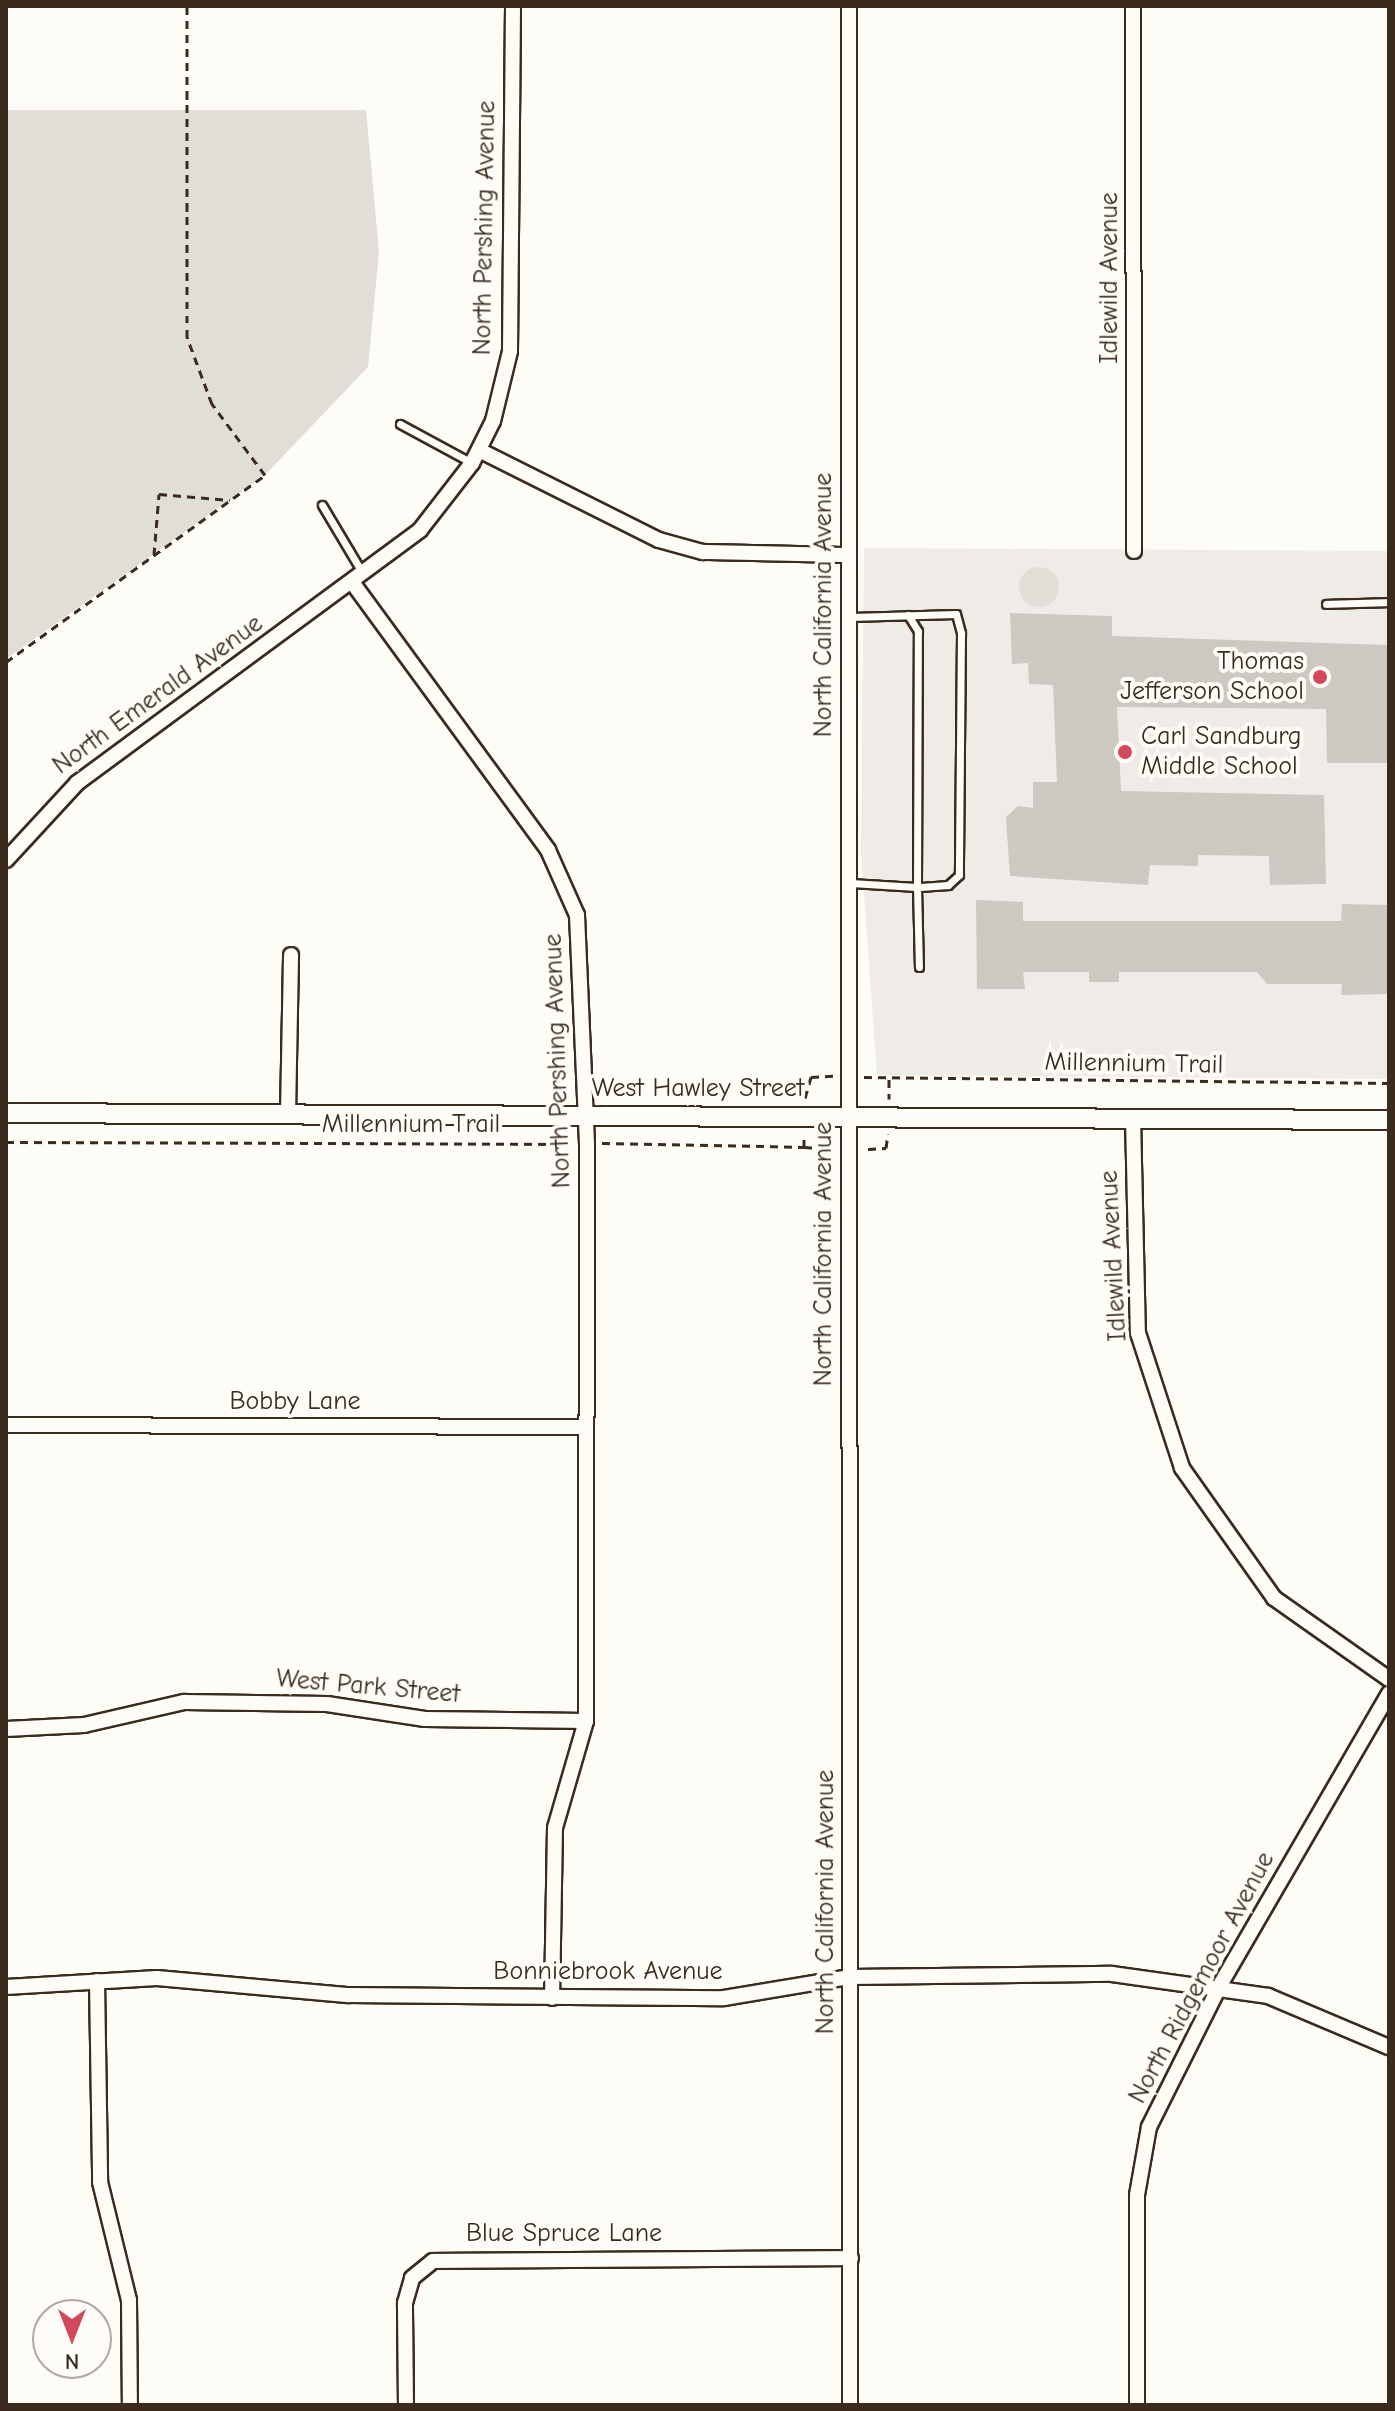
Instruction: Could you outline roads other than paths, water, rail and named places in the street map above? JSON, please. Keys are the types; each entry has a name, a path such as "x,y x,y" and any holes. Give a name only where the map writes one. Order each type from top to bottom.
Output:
{"street":[{"name":"North Pershing Avenue","path":"513,6 510,351 476,456 420,530 358,578 548,850 571,902 583,977 583,1115 587,1144 586,1721 555,1828 552,1998"},
{"name":"North California Avenue","path":"849,6 847,1115 850,2405"},
{"name":"Idlewild Avenue","path":"1133,6 1134,551"},
{"path":"476,456 659,540 703,552 848,555"},
{"name":"North Emerald Avenue","path":"6,860 77,783 358,578"},
{"path":"288,1114 291,955"},
{"name":"West Hawley Street","path":"6,1113 1389,1120"},
{"name":"Idlewild Avenue","path":"1133,1118 1138,1333 1182,1468 1274,1598 1389,1679"},
{"name":"Bobby Lane","path":"6,1425 585,1427"},
{"name":"North Ridgemoor Avenue","path":"1137,2405 1140,2169 1162,2090 1389,1693"},
{"name":"West Park Street","path":"6,1729 84,1725 184,1702 327,1704 425,1719 586,1721"},
{"name":"Bonniebrook Avenue","path":"6,1987 97,1981 552,1998 724,1998 850,1977 1112,1974 1220,1985 1308,2010 1389,2047"},
{"path":"97,1981 100,2182 129,2300 130,2405"},
{"name":"Blue Spruce Lane","path":"406,2405 405,2303 412,2278 433,2261 851,2258"}],"lane":[{"path":"400,424 476,456"},
{"path":"322,505 358,578"},
{"path":"1326,604 1389,602"},
{"path":"848,617 956,614 961,633 959,875 948,885 917,887 848,883"},
{"path":"908,615 918,631 919,967"}],"place":[{"name":"Thomas Jefferson School","path":"1320,677"},
{"name":"Carl Sandburg Middle School","path":"1125,752"}]}
